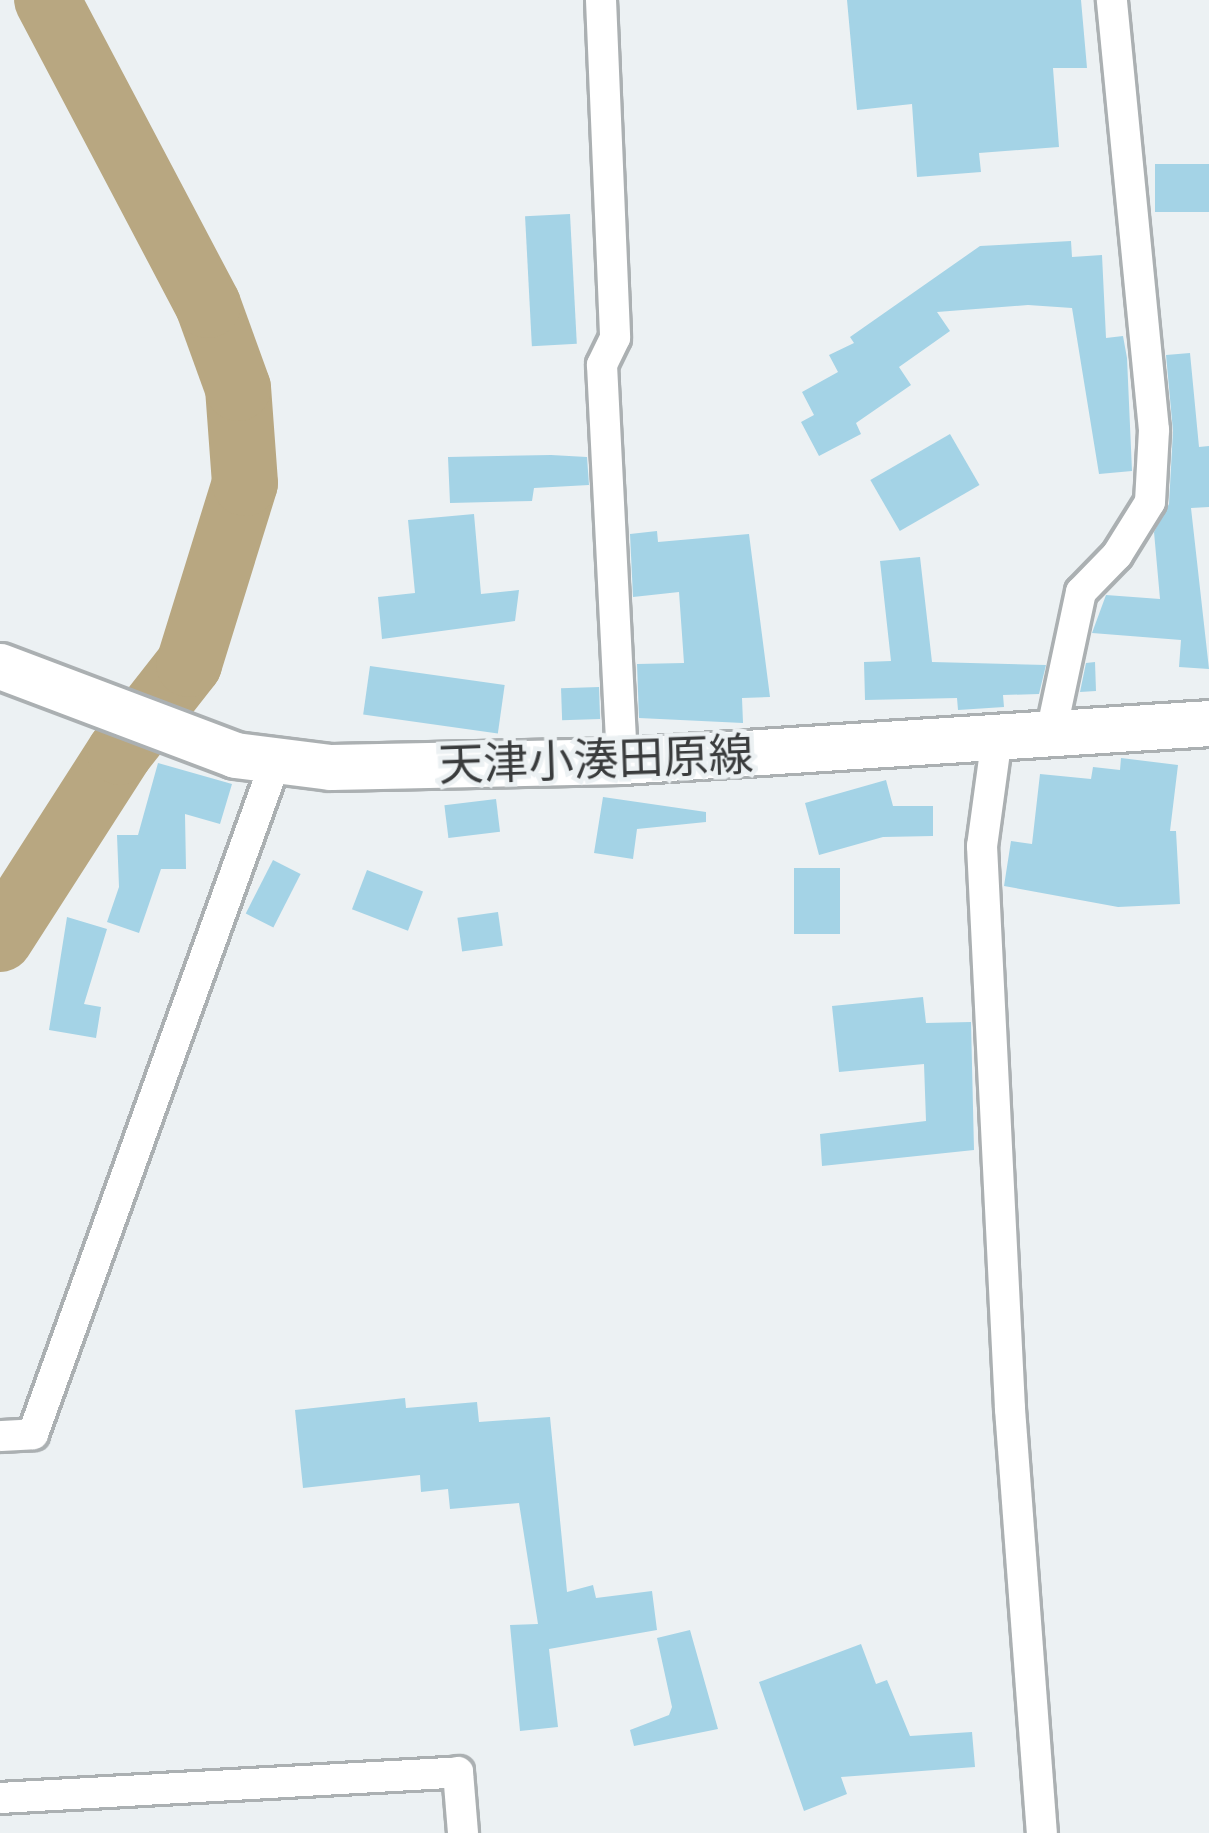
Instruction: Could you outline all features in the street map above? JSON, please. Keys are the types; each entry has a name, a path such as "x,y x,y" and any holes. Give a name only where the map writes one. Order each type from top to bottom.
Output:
{"main road":[{"name":"天津小湊田原線","path":"0,666 198,742 275,763 622,761 1209,723"}],"street":[{"path":"602,0 615,338 602,365 622,761"},
{"path":"1051,733 1081,592 1118,554 1150,502 1154,430 1112,0"},
{"path":"997,737 982,846 1010,1409 1042,1833"},
{"path":"0,1436 33,1434 275,763"},
{"path":"0,1798 458,1772 464,1833"}],"building":[{"path":"847,0 1081,0 1087,68 1053,68 1059,147 979,153 981,172 917,177 912,104 857,110"},
{"path":"1155,164 1209,164 1209,212 1155,212"},
{"path":"570,214 577,344 532,346 525,216"},
{"path":"1071,241 1072,257 1102,255 1106,338 1123,336 1127,358 1132,471 1099,474 1072,308 1028,305 937,312 950,331 899,367 911,385 856,423 861,434 819,456 801,422 814,415 802,392 838,372 829,355 854,343 850,337 980,246"},
{"path":"1190,353 1199,447 1209,446 1209,507 1191,508 1209,669 1179,667 1181,640 1092,633 1106,595 1160,599 1154,532 1169,504 1173,431 1166,355"},
{"path":"950,434 980,485 900,531 870,480"},
{"path":"448,457 587,457 589,485 534,488 532,501 450,503"},
{"path":"474,514 481,594 519,590 515,621 382,639 378,597 415,593 408,520"},
{"path":"657,531 658,542 749,534 770,697 742,698 743,723 639,718 637,664 684,663 679,592 633,597 630,534"},
{"path":"920,557 932,662 1046,665 1039,694 1003,695 1004,707 958,710 957,698 865,700 864,662 891,661 880,561"},
{"path":"1095,662 1096,691 1080,692 1086,663"},
{"path":"370,666 505,685 498,733 363,715"},
{"path":"599,687 600,719 562,720 561,688"},
{"path":"1121,758 1178,765 1170,831 1176,831 1180,904 1118,907 1004,886 1011,841 1032,844 1040,774 1091,779 1093,767 1120,770"},
{"path":"158,763 232,784 220,824 185,814 186,869 161,869 139,933 107,922 119,887 117,835 138,835"},
{"path":"886,780 893,806 933,806 933,836 883,837 819,855 805,803"},
{"path":"603,797 706,812 706,822 637,829 633,859 594,853"},
{"path":"496,799 500,832 448,838 444,805"},
{"path":"273,860 301,874 273,928 246,913"},
{"path":"794,868 840,868 840,934 794,934"},
{"path":"367,870 423,892 408,931 352,909"},
{"path":"498,912 503,946 462,951 457,918"},
{"path":"67,917 107,929 84,1004 101,1007 96,1038 49,1030"},
{"path":"923,997 926,1023 971,1022 974,1150 822,1166 820,1134 926,1121 924,1064 839,1072 832,1006"},
{"path":"405,1398 406,1408 477,1402 479,1422 550,1417 567,1592 593,1585 596,1598 652,1591 657,1630 549,1649 558,1727 520,1731 510,1625 538,1624 519,1503 450,1509 448,1489 421,1492 420,1475 303,1488 295,1410"},
{"path":"690,1630 718,1729 634,1746 630,1730 669,1715 672,1707 657,1638"},
{"path":"861,1644 876,1684 887,1680 910,1736 972,1732 975,1767 841,1777 847,1794 804,1811 759,1682"}],"waterway":[{"path":"0,939 120,752 189,664 245,483 238,388 208,305 47,0"}]}
